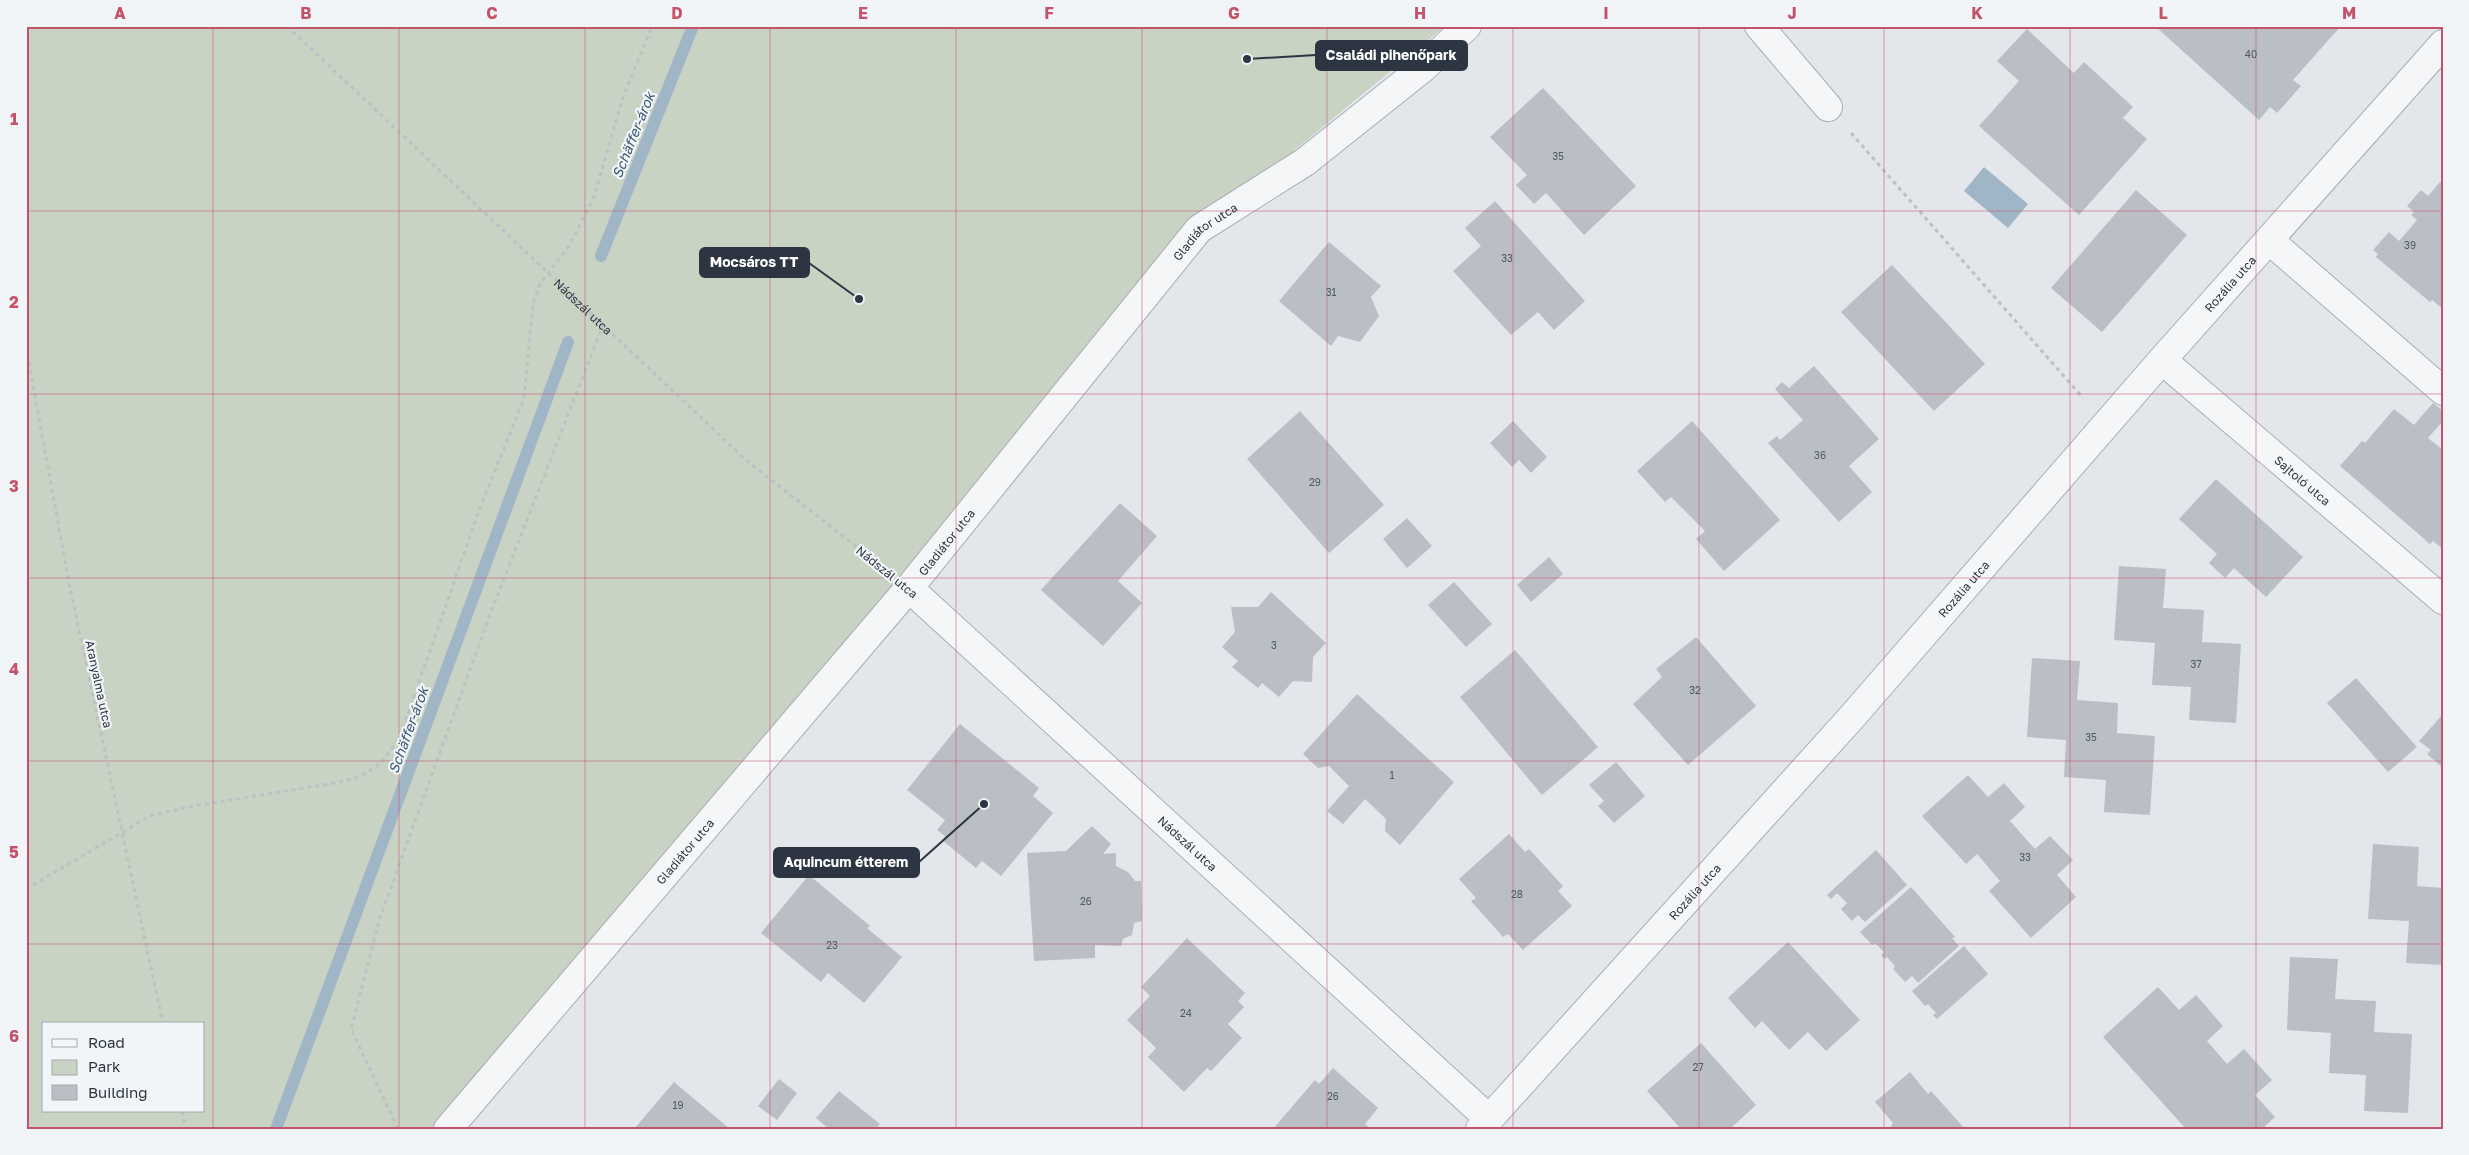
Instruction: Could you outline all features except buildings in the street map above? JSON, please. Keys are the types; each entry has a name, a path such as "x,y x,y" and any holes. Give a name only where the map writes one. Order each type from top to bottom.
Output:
{"street":[{"name":"Gladiátor utca","path":"448,1129 909,588 1199,228 1305,162 1423,68 1468,26"},
{"path":"1759,26 1828,107"},
{"name":"Rozália utca","path":"1484,1123 1851,718 2162,360 2443,44"},
{"path":"2269,240 2443,391"},
{"name":"Sajtoló utca","path":"2162,360 2443,600"},
{"name":"Nádszál utca","path":"909,588 1484,1123"}],"path":[{"name":"Nádszál utca","path":"287,26 747,461 909,588"},
{"path":"26,888 150,816 188,807 335,783 359,777 380,764 399,739 480,505 524,398 533,303 540,284 569,246 594,197 623,97 652,26"},
{"path":"1828,107 2106,424"},
{"path":"398,1129 351,1029 383,909 489,617 603,325"},
{"name":"Aranyalma utca","path":"26,346 70,588 164,1022"},
{"path":"182,1112 186,1129"}],"green space":[{"path":"26,26 1445,26 1199,229 448,1129 26,1129"}],"water":[{"path":"1984,167 2028,204 2008,228 1964,191"}],"waterway":[{"name":"Schäffer-árok","path":"601,256 693,26"},
{"name":"Schäffer-árok","path":"276,1129 568,342"}],"place":[{"name":"Családi pihenőpark","path":"1247,59"},
{"name":"Mocsáros TT","path":"859,299"},
{"name":"Aquincum étterem","path":"984,804"}]}
